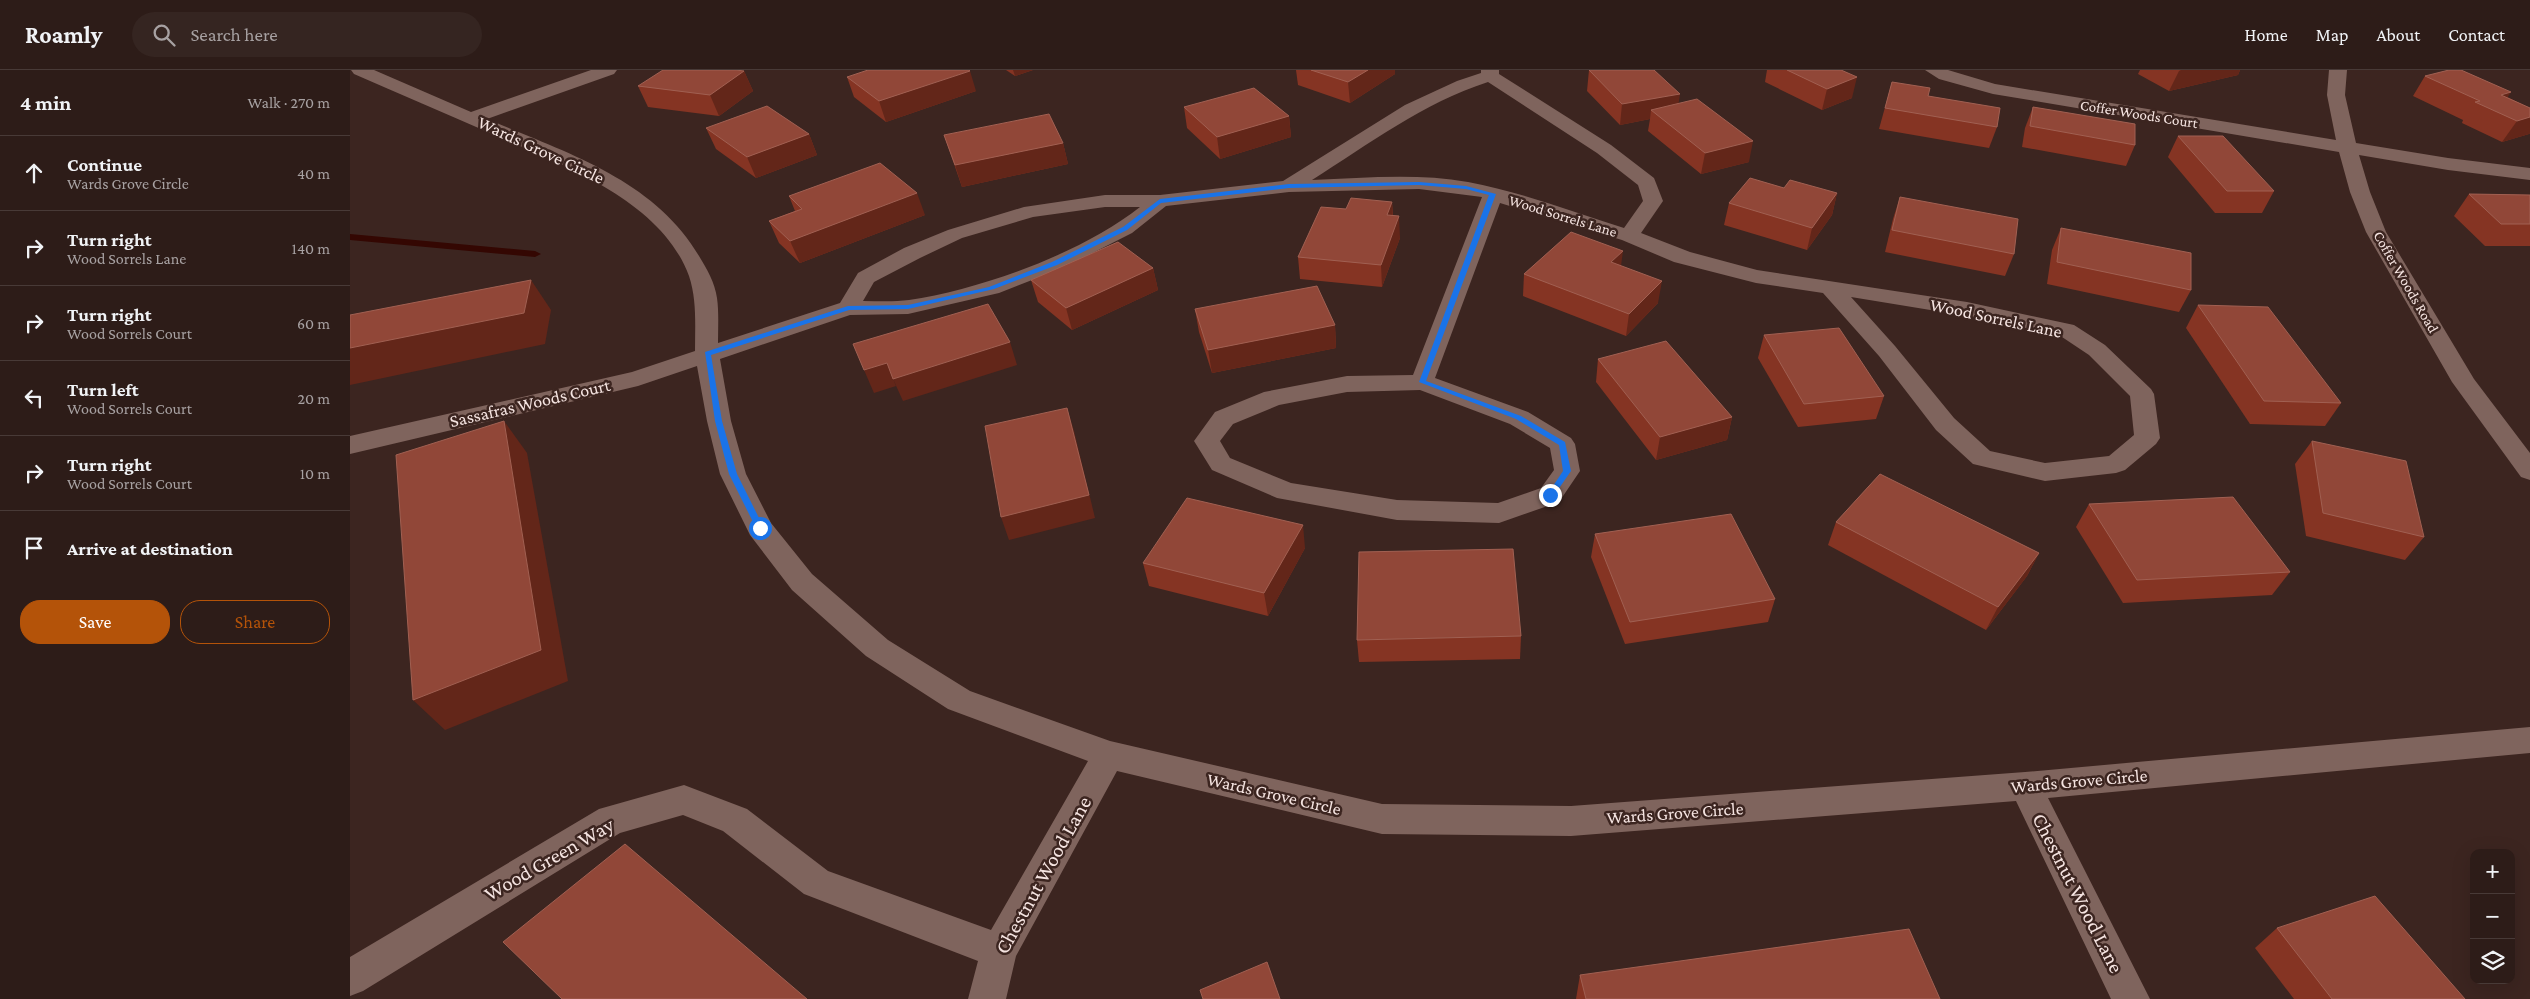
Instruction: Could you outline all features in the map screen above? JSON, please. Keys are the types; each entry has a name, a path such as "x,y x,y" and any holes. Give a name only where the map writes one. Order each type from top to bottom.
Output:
{"street":[{"name":"Wards Grove Circle","path":"360,70 603,176 651,211 680,241 699,274 706,297 707,354 719,421 733,474 760,528 802,582 877,648 959,700 1109,755 1382,819 1571,821 2025,786 2530,740"},
{"path":"471,118 608,70"},
{"name":"Coffer Woods Court","path":"1934,70 1994,89 2448,164 2530,174"},
{"name":"Coffer Woods Road","path":"2338,70 2336,95 2347,147 2360,192 2376,232 2464,382 2530,471"},
{"name":"Wood Sorrels Lane","path":"1289,186 1429,97 1490,73 1604,149 1647,182 1653,200 1629,236"},
{"name":"Wood Sorrels Lane","path":"848,308 866,278 912,253 955,234 1031,211 1105,201 1160,201 1289,186 1419,183 1466,188 1493,194 1629,236 1682,258 1756,276 1967,309 2066,330 2097,350 2142,394 2147,438 2116,464 2045,472 1982,458 1945,424 1887,351 1831,289"},
{"path":"1422,382 1493,194"},
{"path":"707,354 848,308 908,307 991,288 1055,263 1125,229 1160,201"},
{"name":"Sassafras Woods Court","path":"350,445 638,378 707,354"},
{"path":"1422,382 1519,418 1562,444 1567,471 1550,495 1499,513 1398,510 1286,491 1221,464 1207,441 1224,418 1273,398 1347,384 1422,382"},
{"name":"Chestnut Wood Lane","path":"987,999 999,951 1109,755"},
{"name":"Chestnut Wood Lane","path":"2025,786 2131,999"},
{"name":"Wood Green Way","path":"350,978 611,820 684,800 735,820 816,883 999,951"}],"building":[{"path":"663,70 744,71 710,95 638,86"},
{"path":"868,70 970,71 879,101 847,77"},
{"path":"1311,70 1368,70 1348,82"},
{"path":"1589,70 1654,70 1680,94 1622,104"},
{"path":"1787,70 1841,70 1857,77 1827,89"},
{"path":"2449,70 2461,70 2511,92 2501,95 2530,108 2530,117 2517,121 2475,102 2480,101 2425,76"},
{"path":"1892,82 1930,88 1928,96 2000,108 1997,127 1885,108"},
{"path":"1254,88 1289,116 1217,137 1184,107"},
{"path":"1697,99 1753,141 1705,153 1651,110"},
{"path":"767,106 809,134 747,157 706,128"},
{"path":"2033,107 2135,124 2135,145 2030,126"},
{"path":"1049,114 1063,143 955,165 944,135"},
{"path":"2178,136 2223,136 2274,191 2227,191"},
{"path":"880,163 917,193 790,241 769,221 802,209 789,196"},
{"path":"1750,178 1784,188 1790,180 1837,193 1812,228 1729,203"},
{"path":"2469,194 2530,195 2530,224 2501,224"},
{"path":"1900,197 2018,219 2014,254 1892,230"},
{"path":"1351,198 1392,202 1387,215 1399,216 1381,265 1298,257 1321,207 1346,209"},
{"path":"2061,228 2191,253 2191,290 2057,262"},
{"path":"1571,232 1623,251 1611,262 1662,281 1629,314 1524,274"},
{"path":"1118,242 1153,268 1066,308 1031,280"},
{"path":"531,280 524,313 350,348 350,315"},
{"path":"1317,286 1335,325 1208,350 1195,309"},
{"path":"988,304 1010,342 893,379 887,363 864,370 853,344"},
{"path":"2198,305 2268,307 2341,403 2264,401"},
{"path":"1839,328 1884,396 1804,404 1764,335"},
{"path":"1666,341 1732,417 1660,437 1598,359"},
{"path":"1067,408 1089,495 1001,517 985,426"},
{"path":"504,421 541,650 413,700 396,455"},
{"path":"2312,441 2406,461 2424,537 2323,513"},
{"path":"1880,474 2039,553 1998,607 1836,522"},
{"path":"2233,497 2290,572 2137,580 2089,504"},
{"path":"1187,498 1303,525 1264,593 1143,563"},
{"path":"1731,514 1775,599 1630,622 1595,534"},
{"path":"1513,549 1521,636 1357,640 1359,552"},
{"path":"625,844 807,999 562,999 503,942"},
{"path":"2375,896 2465,999 2332,999 2277,928"},
{"path":"1909,929 1940,999 1586,999 1580,975"},
{"path":"1267,962 1280,999 1203,999 1200,990"}],"waterway":[{"path":"350,237 535,254"}],"route":[{"path":"760,528 733,474 719,421 707,354 848,308 908,307 991,288 1055,263 1125,229 1160,201 1289,186 1419,183 1466,188 1493,194 1422,382 1519,418 1562,444 1567,471 1550,495"}]}
